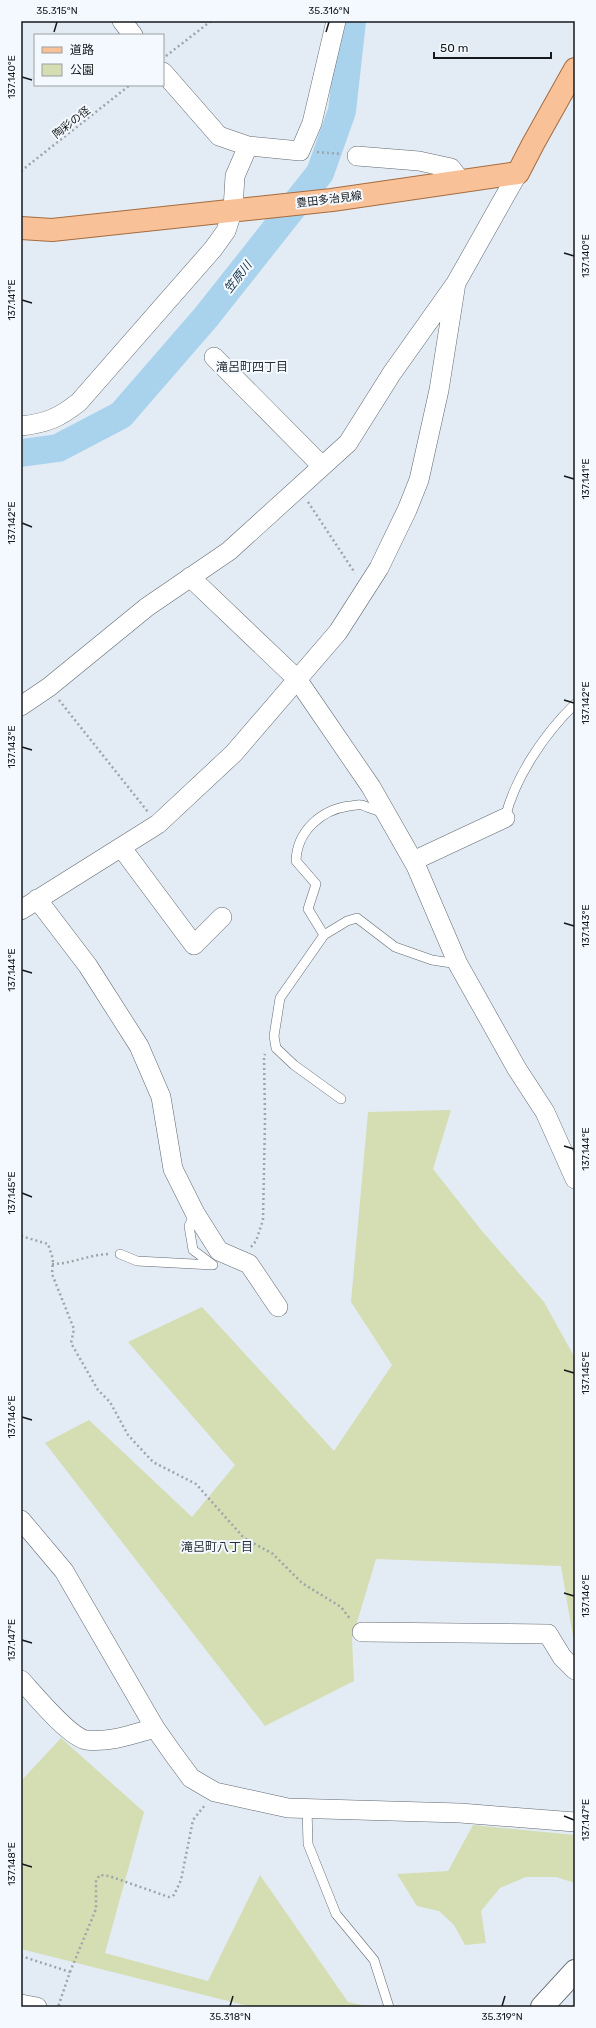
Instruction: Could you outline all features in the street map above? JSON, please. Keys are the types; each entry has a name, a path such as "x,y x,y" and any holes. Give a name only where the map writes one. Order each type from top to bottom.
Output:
{"main road":[{"path":"518,173 575,68"},
{"name":"豊田多治見線","path":"21,228 52,230 242,208 332,200 518,173"}],"street":[{"path":"122,21 132,34"},
{"path":"164,73 219,136 248,146 300,151 312,123 336,21"},
{"path":"21,426 49,422 79,402 213,248 242,208 235,176 248,146"},
{"path":"357,156 419,161 451,168 461,182"},
{"path":"21,706 49,687 147,607 229,551 348,443 392,373 456,283 518,173"},
{"path":"21,910 158,824 234,752 338,632 379,568 407,510 418,480 439,390 456,283"},
{"path":"214,357 322,466"},
{"path":"190,577 297,679 371,787 413,861 458,964 517,1069 545,1112 573,1168"},
{"path":"413,861 505,818"},
{"path":"122,846 194,945 222,917"},
{"path":"37,899 88,966 139,1046 161,1097 173,1169 195,1213 219,1251 249,1264 278,1307"},
{"path":"21,1520 64,1571 155,1728 191,1778 215,1792 288,1808 453,1813 575,1822"},
{"path":"362,1632 548,1634 562,1657 575,1670"},
{"path":"21,1680 70,1731 84,1740 110,1741 155,1728"},
{"path":"542,2007 575,1972"},
{"path":"21,2004 37,2007"}],"lane":[{"path":"505,818 512,793 546,736 556,722 575,704"},
{"path":"324,935 308,909 316,884 296,861 296,851 309,825 327,812 344,807 361,805 374,811 385,812"},
{"path":"341,1099 294,1065 276,1048 274,1036 280,998 324,935 347,921 357,918 395,948 432,960 458,964"},
{"path":"120,1254 137,1261 213,1265 193,1250 189,1226 195,1213"},
{"path":"306,1808 308,1844 336,1914 374,1960 389,2007"}],"path":[{"path":"164,57 211,21"},
{"name":"陶彩の径","path":"21,172 129,86"},
{"path":"300,151 357,156"},
{"path":"298,487 365,588"},
{"path":"49,687 158,824"},
{"path":"241,1260 256,1241 263,1220 265,1120 264,1056 275,1042"},
{"path":"21,1236 48,1244 52,1264 52,1274 74,1328 71,1343 98,1390 110,1402 128,1435 153,1462 196,1484 244,1538 273,1554 302,1583 340,1608 362,1632"},
{"path":"52,1264 75,1262 102,1254 120,1254"},
{"path":"58,2007 70,1972 96,1909 96,1880 100,1875 108,1876 169,1897 174,1895 181,1880 193,1820 215,1792"},
{"path":"21,1956 70,1972"}],"green space":[{"path":"451,1110 433,1169 482,1231 544,1302 575,1358 575,1639 573,1637 561,1566 376,1559 352,1639 354,1681 265,1726 45,1443 89,1420 192,1517 235,1465 128,1342 202,1307 334,1451 392,1365 351,1302 368,1112"},
{"path":"61,1738 144,1812 105,1953 208,1981 260,1875 348,2002 371,2007 252,2007 21,1949 21,1781"},
{"path":"473,1825 575,1835 575,1883 556,1877 526,1877 500,1888 481,1911 486,1943 465,1945 454,1925 439,1911 417,1906 397,1874 448,1871"}],"waterway":[{"name":"笠原川","path":"21,453 58,448 121,415 206,317 320,173 342,111 352,21"}],"district":[{"name":"滝呂町四丁目","path":"252,367"},
{"name":"滝呂町八丁目","path":"217,1547"}]}
